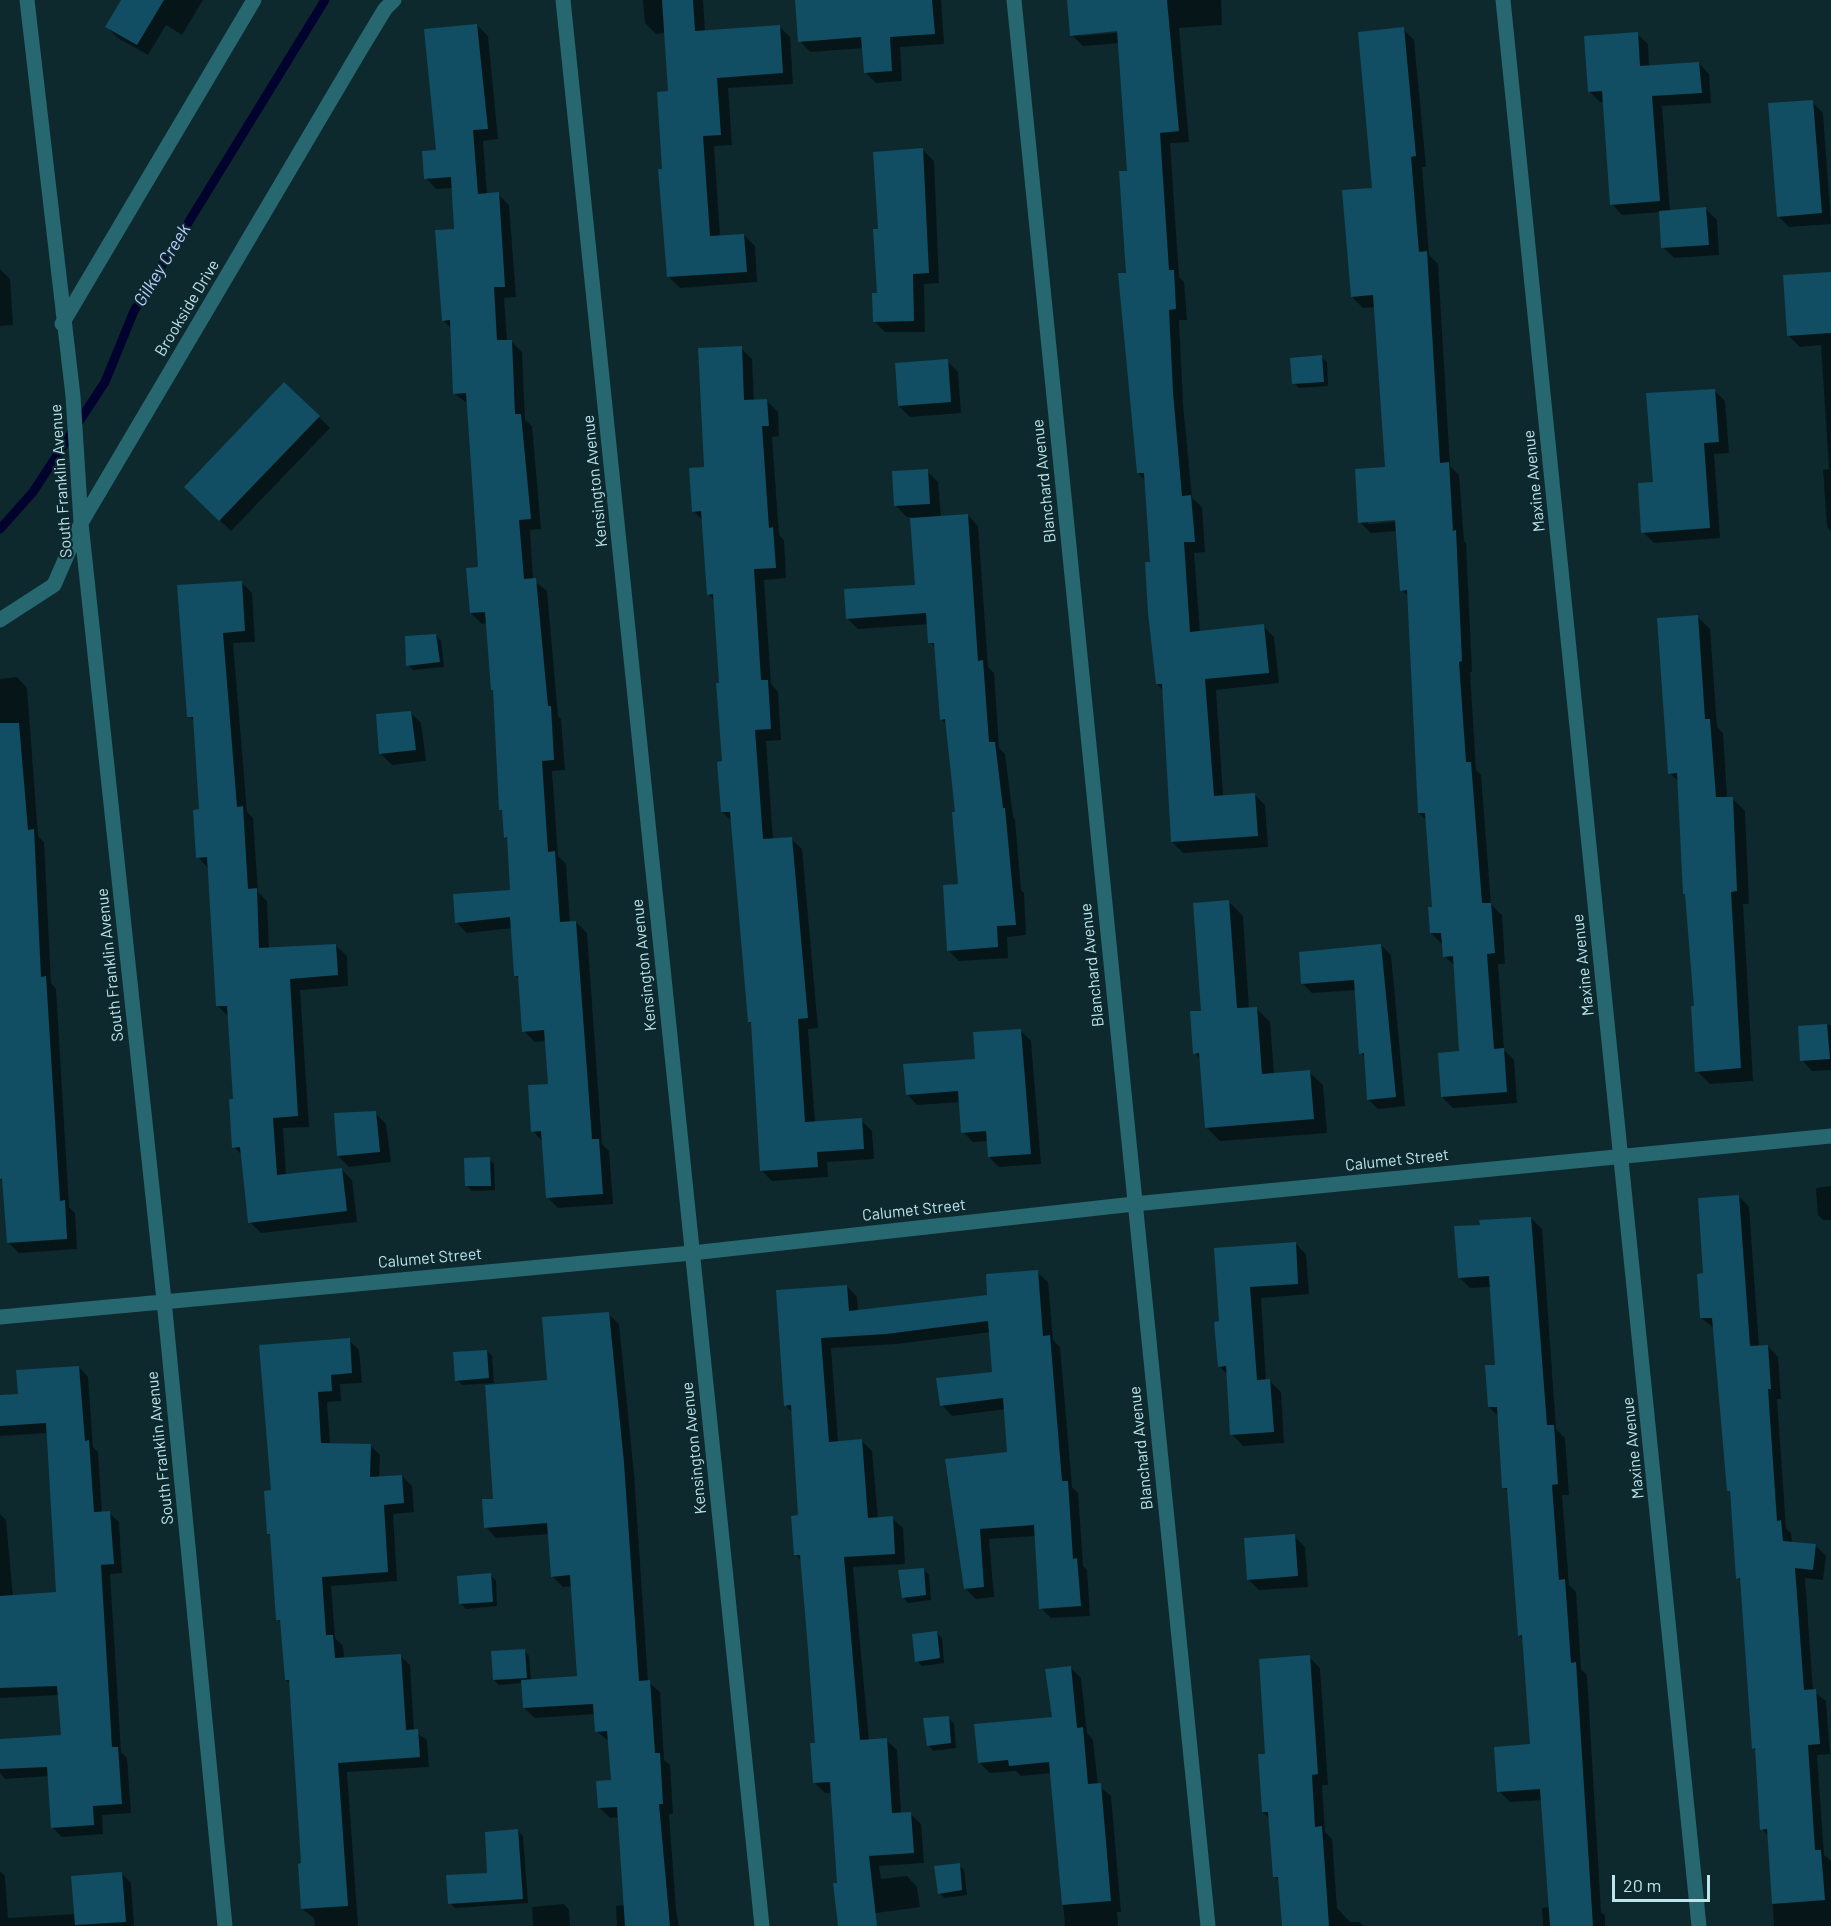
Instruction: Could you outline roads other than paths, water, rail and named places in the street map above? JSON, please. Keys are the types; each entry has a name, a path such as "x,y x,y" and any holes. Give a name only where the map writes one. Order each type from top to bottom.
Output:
{"street":[{"name":"South Franklin Avenue","path":"27,0 73,396 81,523 164,1300 225,1926"},
{"path":"63,324 254,0"},
{"name":"Brookside Drive","path":"0,620 54,585 81,523 358,52 385,9 394,0"},
{"name":"Kensington Avenue","path":"564,0 762,1926"},
{"name":"Blanchard Avenue","path":"1014,0 1208,1926"},
{"name":"Maxine Avenue","path":"1503,0 1699,1926"},
{"name":"Calumet Street","path":"0,1317 164,1300 692,1253 1134,1204 1831,1136"}],"waterway":[{"name":"Gilkey Creek","path":"0,529 33,492 105,382 134,311 325,0"}]}
